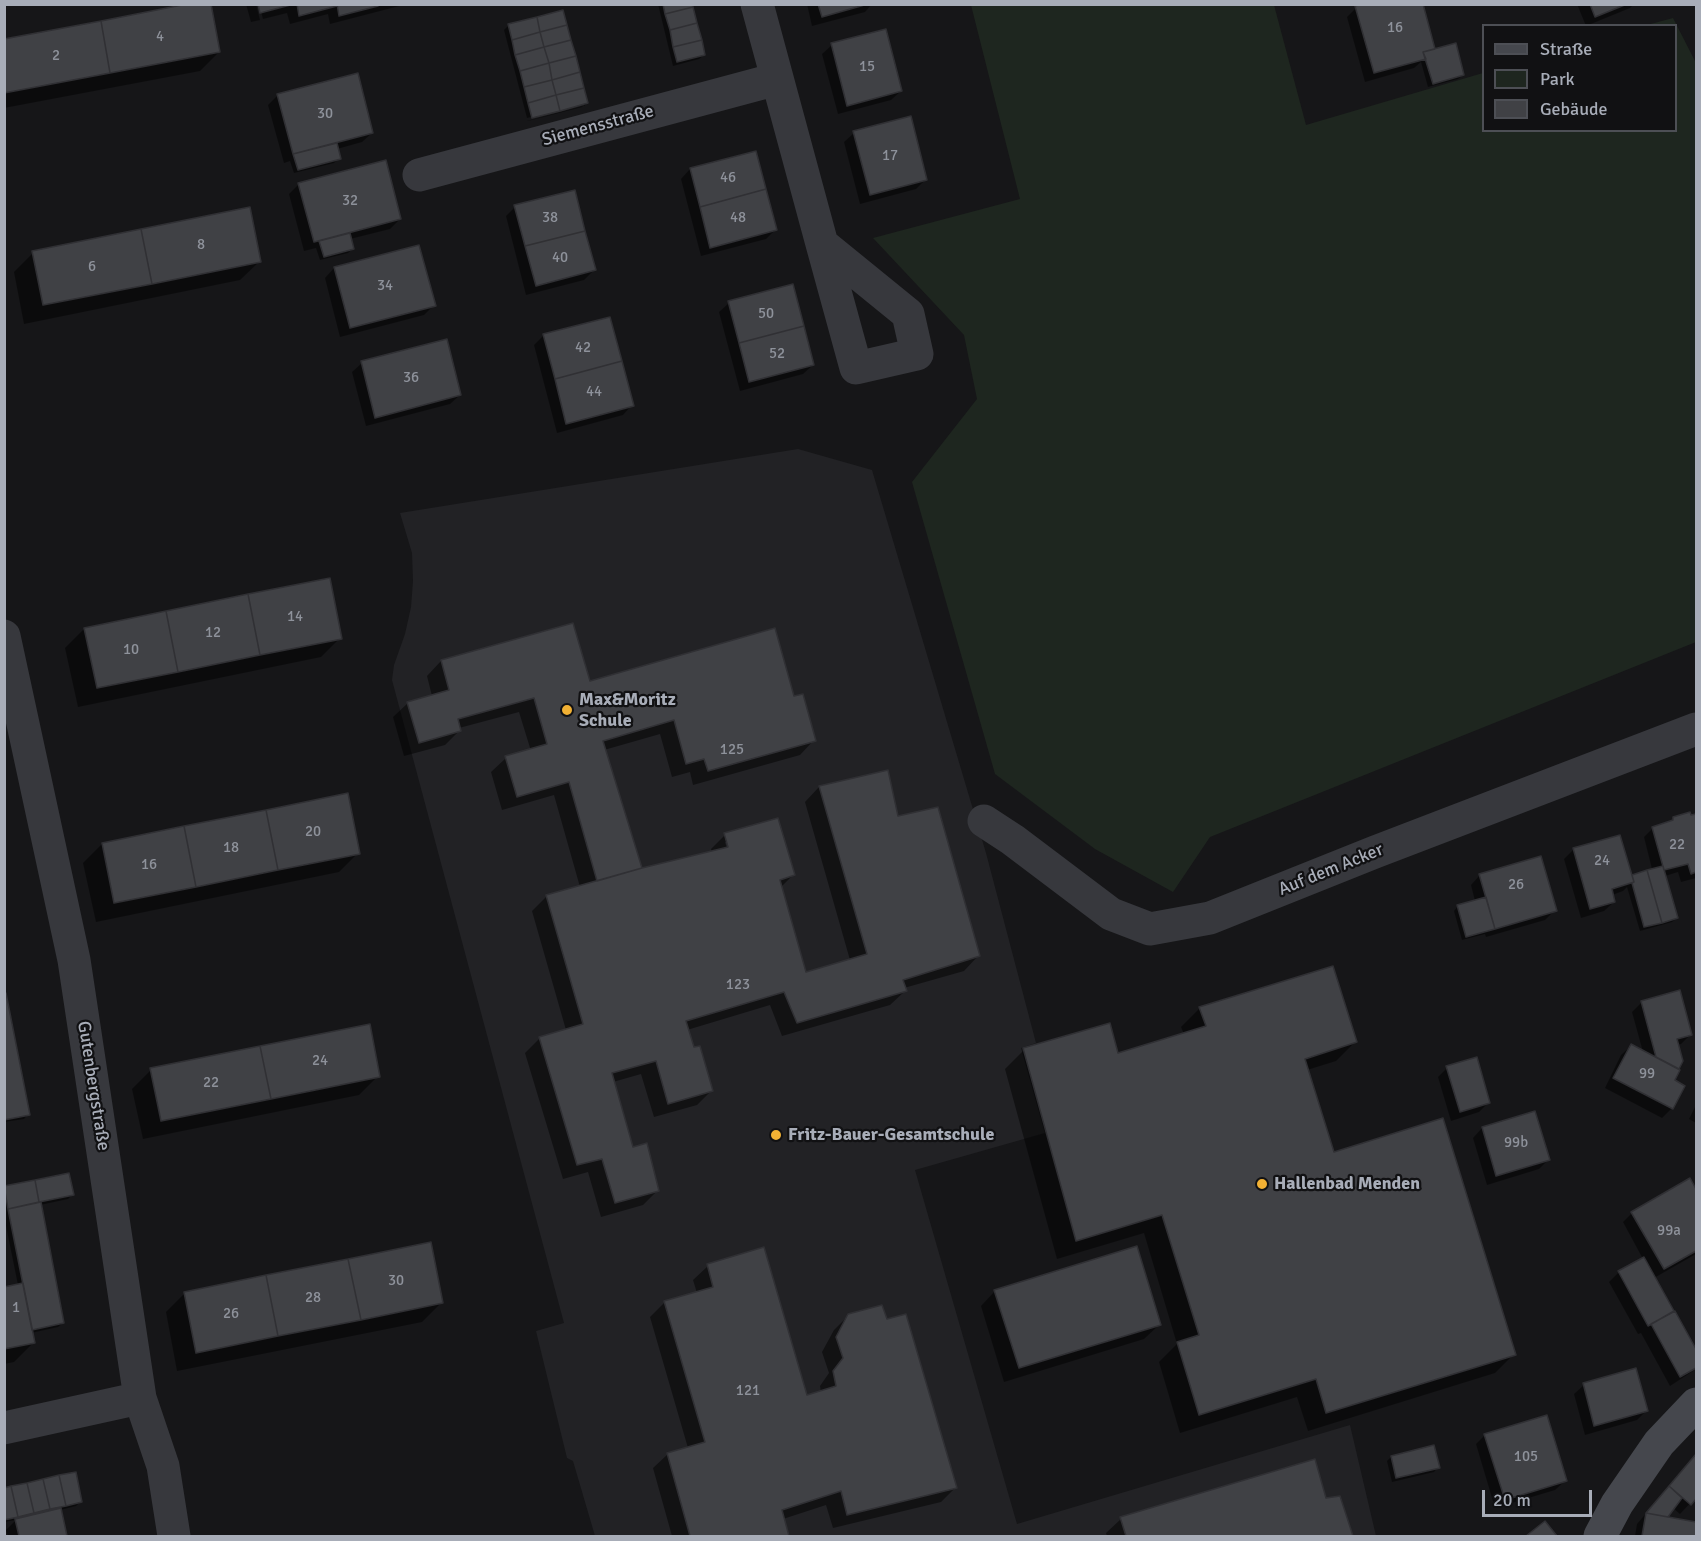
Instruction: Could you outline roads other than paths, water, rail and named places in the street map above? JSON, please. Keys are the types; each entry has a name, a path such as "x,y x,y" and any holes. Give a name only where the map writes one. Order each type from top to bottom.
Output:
{"main road":[{"path":"1600,1536 1617,1504 1659,1443 1696,1404"}],"street":[{"path":"757,4 822,244"},
{"name":"Siemensstraße","path":"419,175 777,79"},
{"name":"Gutenbergstraße","path":"4,636 74,960 140,1398 163,1466 174,1536"},
{"name":"Auf dem Acker","path":"984,821 1013,840 1111,914 1150,929 1210,918 1696,729"},
{"path":"4,1428 140,1398"}],"place":[{"name":"Max&Moritz Schule","path":"567,710"},
{"name":"Fritz-Bauer-Gesamtschule","path":"776,1135"},
{"name":"Hallenbad Menden","path":"1262,1184"}]}
